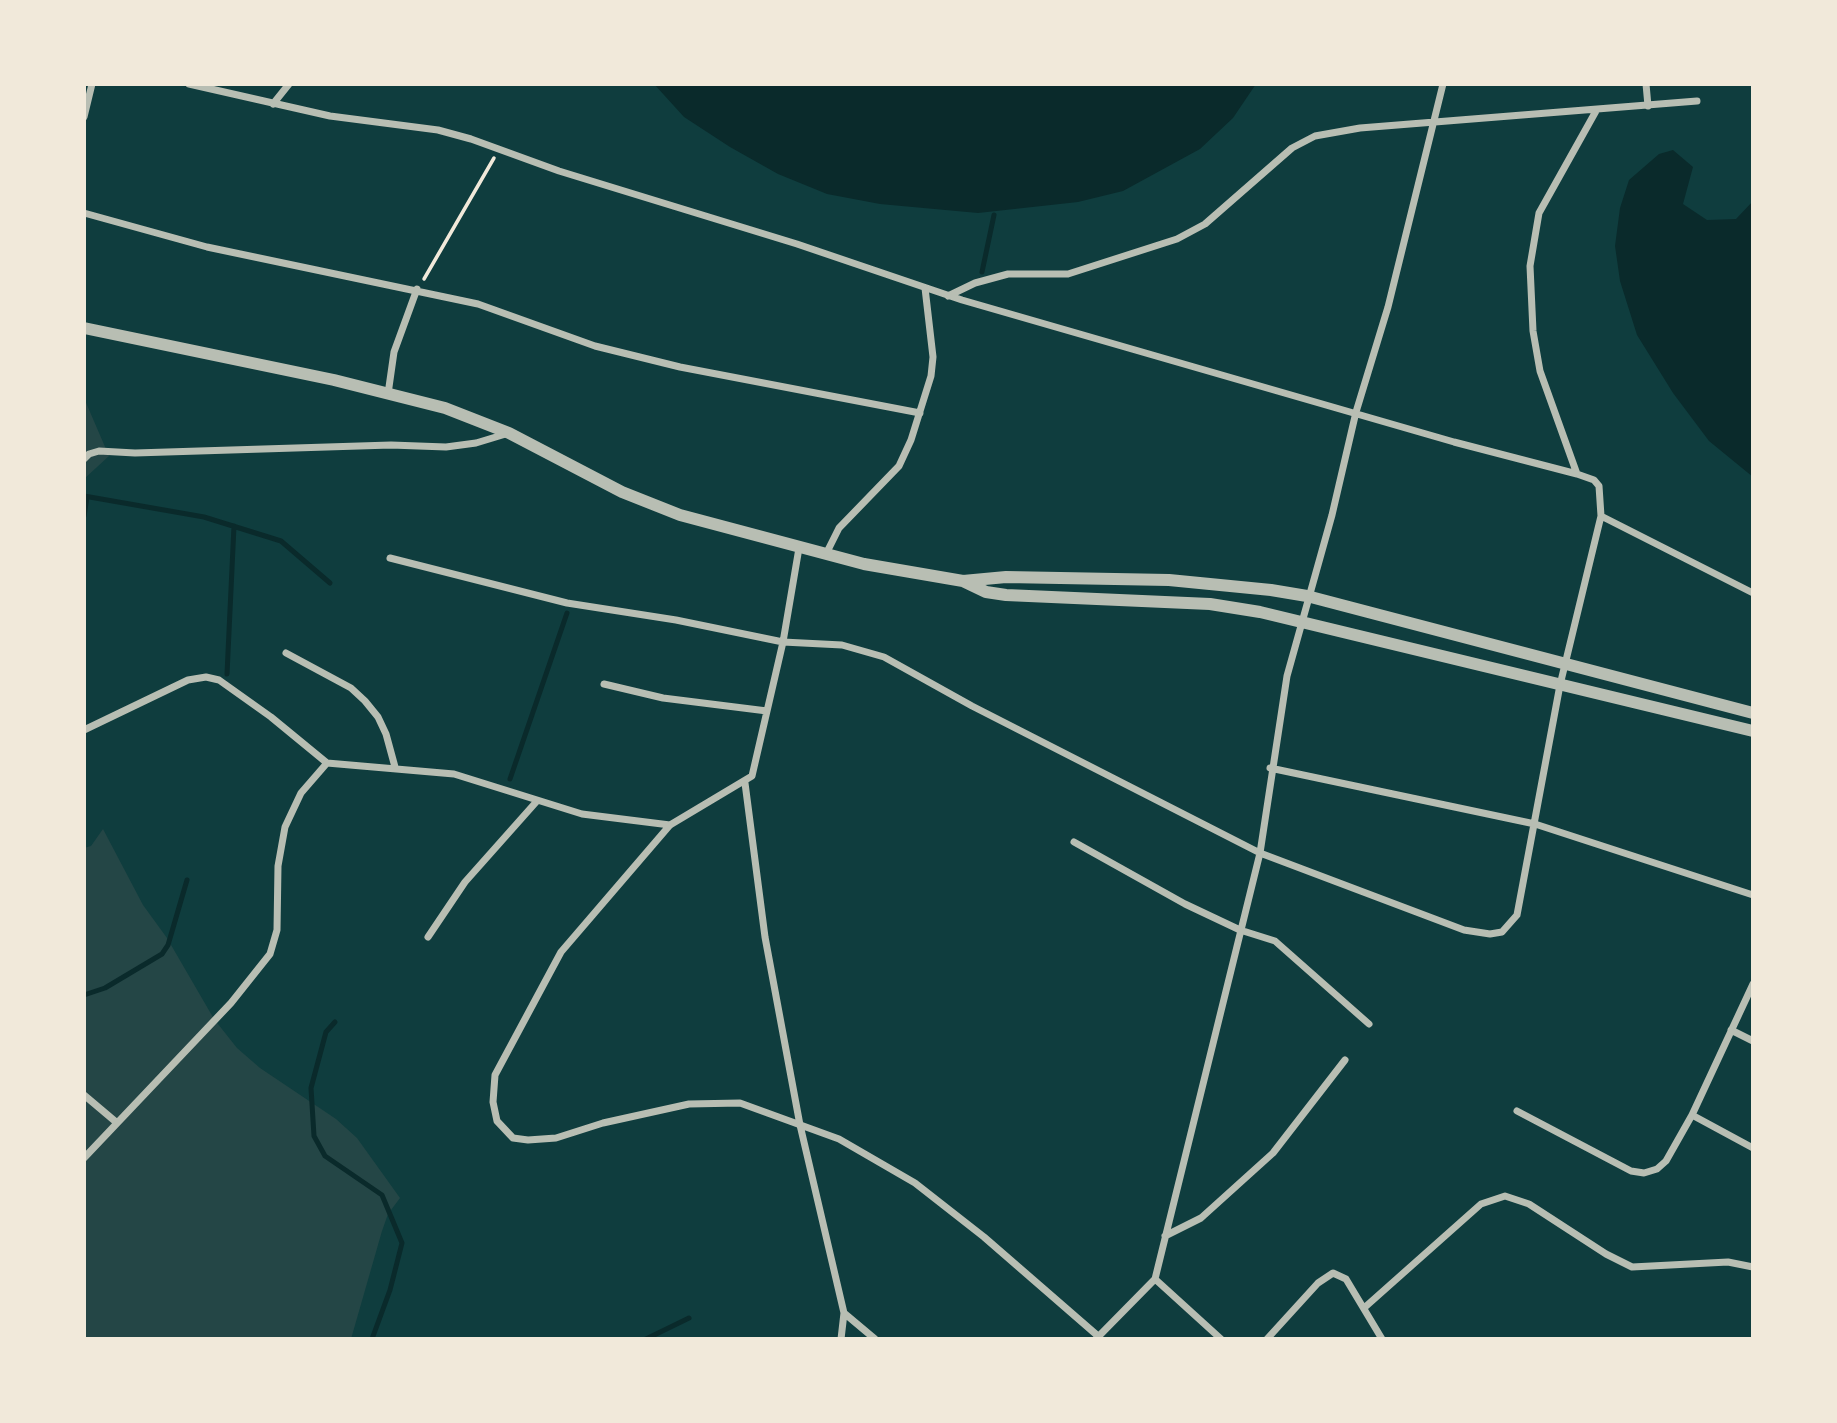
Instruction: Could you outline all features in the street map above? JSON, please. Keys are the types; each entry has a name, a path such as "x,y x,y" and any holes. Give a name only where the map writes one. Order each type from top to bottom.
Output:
{"street":[{"path":"84,117 92,84"},
{"path":"189,84 330,116 438,130 948,296 1577,474 1599,486 1601,516 1560,685 1517,915 1502,932 1490,934 1464,930 1260,853 972,706 884,657 842,645 783,642 676,620 567,603 390,558"},
{"path":"273,104 289,84"},
{"path":"799,548 783,642 756,768 745,783 670,825 561,951 495,1075 493,1102 497,1121 513,1138 556,1138 689,1104 740,1103 839,1139 915,1183 984,1237 1097,1338 1156,1279 1260,853 1270,768 1300,622 1332,515 1356,412 1388,307 1443,84"},
{"path":"1646,84 1648,106"},
{"path":"948,296 975,283 1008,274 1068,274 1177,239 1205,224 1292,148 1315,136 1336,131 1434,121 1596,111 1697,101"},
{"path":"1577,474 1540,371 1533,331 1530,266 1539,213 1596,111"},
{"path":"84,213 206,247 417,289 478,304 595,346 680,367 920,413"},
{"path":"826,554 846,518 899,466 920,413 931,376 933,357 925,288"},
{"path":"388,394 394,352 417,289"},
{"path":"84,328 236,359 445,408 509,433 622,492 680,514 799,548 963,581 986,592 1006,596 1210,604 1300,622 1753,731"},
{"path":"84,459 89,453 99,451 135,453 391,445 446,447 476,443 509,433"},
{"path":"1601,516 1753,593"},
{"path":"963,581 1006,577 1169,580 1307,596 1753,713"},
{"path":"286,653 351,688 365,701 378,717 386,734 395,767"},
{"path":"84,730 188,680 206,677 219,680 260,709 327,763 354,768 395,767 454,774 582,814 670,825"},
{"path":"604,684 663,698 766,712"},
{"path":"84,1158 231,1003 270,954 277,930 278,866 285,827 302,793 327,763"},
{"path":"1270,768 1535,824 1753,895"},
{"path":"745,783 765,937 800,1125 844,1313 841,1339"},
{"path":"428,937 465,882 537,801"},
{"path":"1074,842 1240,930 1275,941 1369,1024"},
{"path":"1517,1111 1631,1171 1650,1173 1666,1161 1692,1115 1753,984"},
{"path":"1731,1030 1753,1041"},
{"path":"1165,1236 1201,1218 1273,1153 1345,1060"},
{"path":"84,1096 116,1122"},
{"path":"1692,1115 1753,1148"},
{"path":"1364,1308 1480,1204 1504,1196 1529,1205 1606,1254 1632,1267 1728,1262 1753,1267"},
{"path":"1268,1339 1318,1283 1333,1273 1346,1279 1382,1339"},
{"path":"1156,1279 1221,1339"},
{"path":"844,1313 875,1339"}],"path":[{"path":"417,289 499,149"}],"shaded area":[{"path":"654,84 1256,84 1233,118 1200,149 1123,191 1078,202 978,213 880,204 827,194 778,174 730,147 684,117"},
{"path":"1673,150 1693,167 1683,204 1707,220 1736,219 1753,201 1753,477 1709,441 1673,393 1637,335 1620,281 1615,246 1620,208 1629,180 1659,154"},
{"path":"84,398 109,456 84,479"},
{"path":"103,829 143,905 167,938 214,1019 237,1048 260,1068 336,1119 357,1138 400,1198 388,1214 382,1231 351,1339 84,1339 84,848 91,846"}],"waterway":[{"path":"982,272 994,215"},
{"path":"84,496 204,517 281,541 330,583"},
{"path":"84,516 87,497"},
{"path":"227,674 234,526"},
{"path":"510,779 567,613"},
{"path":"84,995 105,988 162,954 168,945 187,880"},
{"path":"335,1022 326,1032 311,1088 314,1136 325,1156 382,1195 402,1243 390,1290 372,1339"},
{"path":"646,1339 689,1318"}]}
